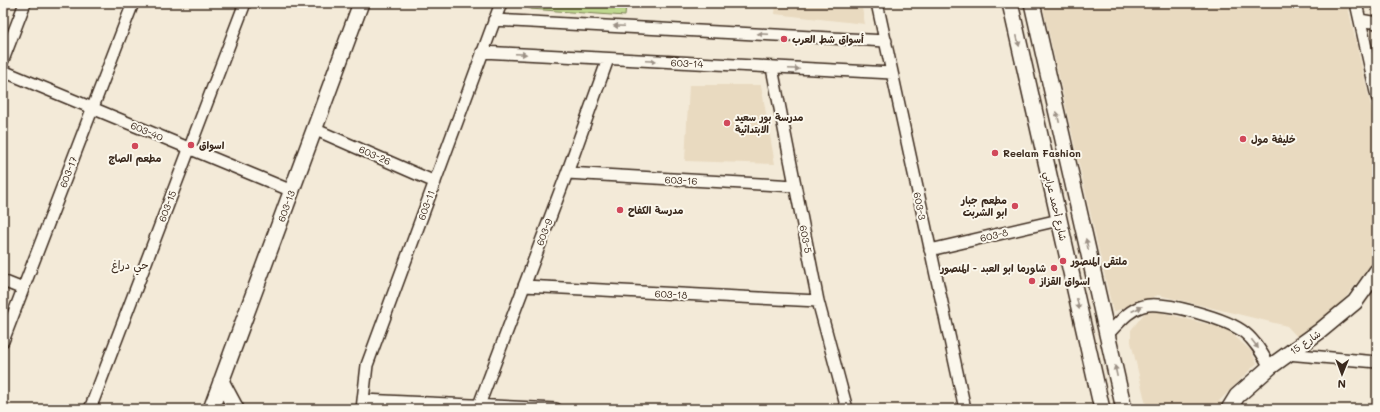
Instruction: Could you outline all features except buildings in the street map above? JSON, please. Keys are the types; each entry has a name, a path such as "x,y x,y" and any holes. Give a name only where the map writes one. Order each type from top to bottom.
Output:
{"main road":[{"name":"603-13","path":"211,409 361,3"},
{"name":"شارع أحمد عرابي","path":"1010,3 1102,409"},
{"path":"1032,3 1124,409"},
{"name":"شارع 15","path":"1229,409 1237,396 1270,367 1320,331 1354,302 1377,271"},
{"path":"221,381 236,409"}],"street":[{"path":"3,60 25,3"},
{"name":"603-17","path":"3,341 133,3"},
{"name":"603-15","path":"90,409 245,3"},
{"name":"603-11","path":"362,404 367,365 501,3"},
{"name":"603-3","path":"877,3 965,409"},
{"path":"1356,3 1377,97"},
{"path":"494,20 886,41"},
{"path":"1360,20 1377,23"},
{"name":"603-14","path":"482,52 892,73"},
{"name":"603-9","path":"479,405 567,173 608,59"},
{"name":"603-5","path":"772,68 818,301 847,409"},
{"name":"603-40","path":"3,70 292,191"},
{"name":"603-26","path":"314,129 435,182"},
{"name":"603-16","path":"567,173 795,186"},
{"name":"603-8","path":"930,250 1059,220"},
{"path":"3,281 23,289"},
{"name":"603-18","path":"524,286 818,301"},
{"path":"1108,334 1123,317 1136,309 1142,306 1157,304 1218,318 1236,327 1250,338 1270,367"},
{"path":"1287,354 1377,362"},
{"path":"362,404 479,405 556,409"}],"shaded area":[{"path":"776,3 861,3 865,24 775,14"},
{"path":"1042,3 1347,3 1377,132 1377,257 1346,297 1301,341 1287,326 1158,295 1113,312"},
{"name":"مدرسة بور سعيد الابتدائية","path":"689,85 761,85 775,164 685,161"},
{"path":"1146,311 1156,311 1227,329 1251,351 1257,363 1219,401 1224,405 1221,409 1147,409 1131,342 1131,330"}],"green space":[{"path":"522,3 626,3 625,16 530,9"}],"place":[{"name":"أسواق شط العرب","path":"784,39"},
{"name":"مدرسة بور سعيد الابتدائية","path":"727,123"},
{"name":"خليفة مول","path":"1243,139"},
{"name":"اسواق","path":"191,145"},
{"name":"مطعم الصاج","path":"135,146"},
{"name":"Reelam Fashion","path":"995,153"},
{"name":"مطعم جبار ابو الشربت","path":"1015,206"},
{"name":"مدرسة الكفاح","path":"620,210"},
{"name":"ملتقى المنصور","path":"1063,261"},
{"name":"شاورما ابو العبد - المنصور","path":"1054,268"},
{"name":"اسواق القزاز","path":"1032,281"}],"district":[{"name":"حي دراغ","path":"130,264"}]}
